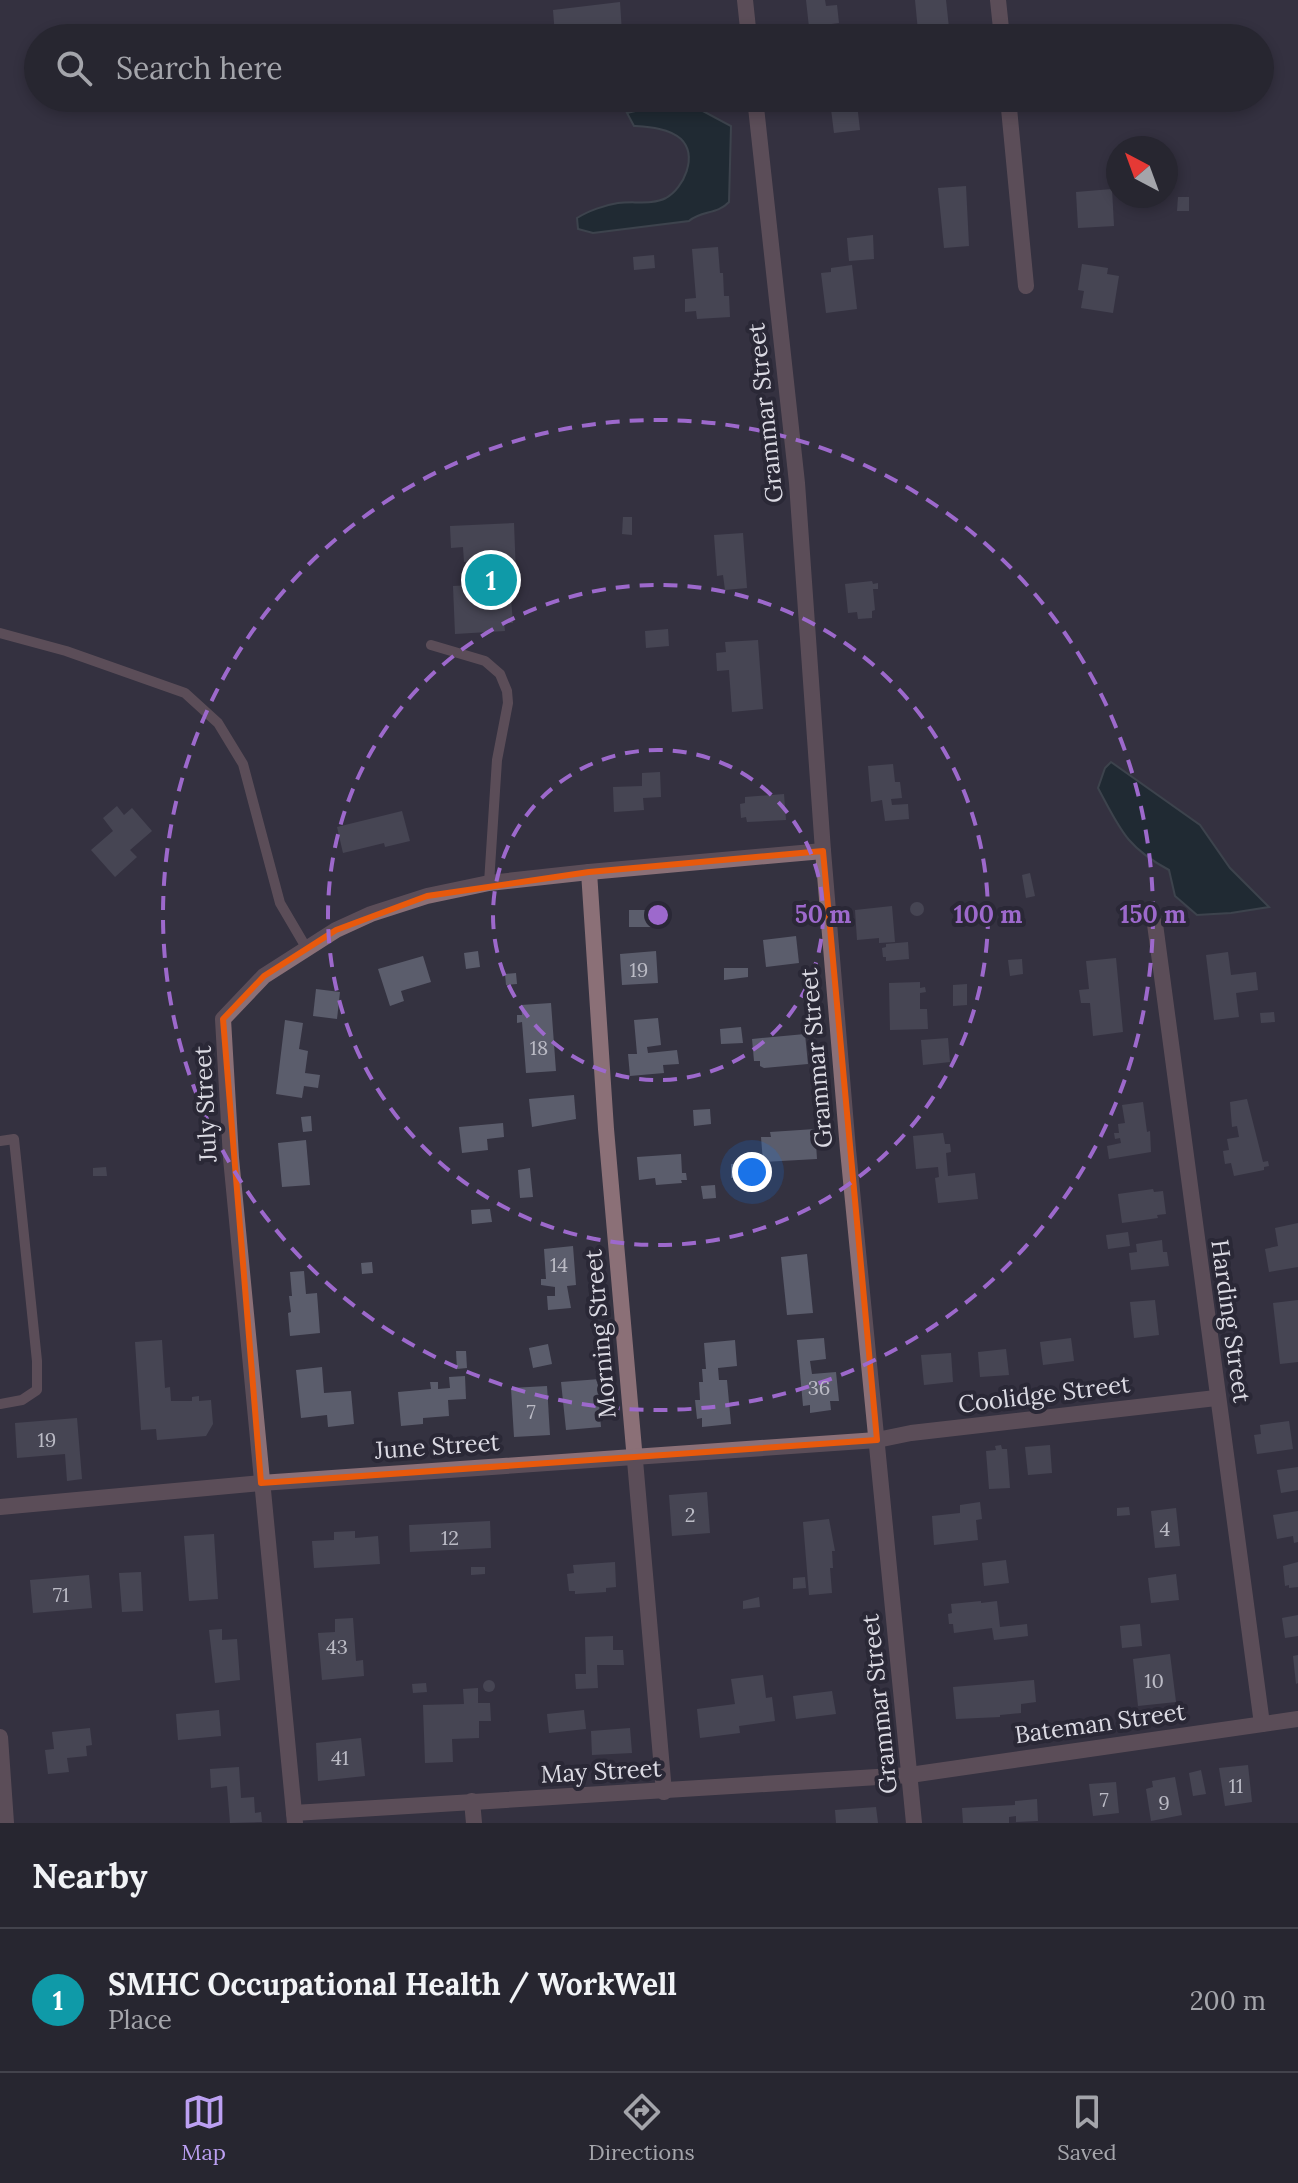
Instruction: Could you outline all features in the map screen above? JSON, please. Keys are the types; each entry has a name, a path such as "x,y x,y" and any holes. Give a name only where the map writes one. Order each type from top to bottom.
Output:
{"street":[{"path":"745,0 748,24"},
{"path":"998,0 1001,24"},
{"name":"Grammar Street","path":"757,112 797,483 848,1150 914,1823"},
{"path":"1009,112 1026,286"},
{"name":"July Street","path":"294,1818 231,1158 223,1019 264,976 336,930 371,914 427,896 489,883 823,851"},
{"name":"Morning Street","path":"589,872 603,1102 664,1792"},
{"name":"Harding Street","path":"1155,924 1262,1724"},
{"name":"Coolidge Street","path":"877,1440 911,1433 1216,1398"},
{"name":"June Street","path":"0,1507 261,1483 877,1440"},
{"name":"Bateman Street","path":"910,1775 1298,1719"},
{"path":"0,1737 6,1823"},
{"name":"May Street","path":"294,1818 472,1801 910,1775"},
{"path":"472,1801 474,1823"}],"lane":[{"path":"0,633 66,651 185,693 218,723 243,764 280,903 307,949"},
{"path":"431,645 485,661 500,674 507,691 508,703 497,760 489,883"},
{"path":"0,1141 14,1139 37,1361 37,1390 22,1400 0,1404"}],"highlighted area":[{"path":"823,851 877,1440 261,1483 223,1019 264,976 336,930 427,896 589,872"}],"shaded area":[{"path":"705,112 731,126 729,202 720,209 689,221 593,233 578,229 577,218 602,207 666,198 678,187 687,171 688,154 681,139 665,130 634,126 627,113"},
{"path":"1111,762 1200,825 1230,868 1269,907 1197,915 1175,896 1169,870 1133,845 1098,788 1105,768"}],"building":[{"path":"806,0 825,0 826,6 837,5 839,23 809,24"},
{"path":"915,0 946,0 949,24 917,24"},
{"path":"620,2 621,24 554,24 553,10"},
{"path":"831,112 858,112 860,130 834,133"},
{"path":"966,186 969,246 944,248 938,188"},
{"path":"1106,190 1106,208 1113,208 1114,226 1078,228 1076,192"},
{"path":"1178,197 1189,197 1189,211 1177,211"},
{"path":"873,235 874,259 849,261 847,238"},
{"path":"718,247 724,296 729,296 730,317 697,319 696,311 685,312 685,299 696,298 692,249"},
{"path":"654,255 655,268 634,270 633,257"},
{"path":"1082,264 1108,268 1107,274 1119,276 1113,313 1081,308 1084,291 1078,290"},
{"path":"852,265 857,309 826,313 821,273"},
{"path":"623,517 632,517 632,535 622,534"},
{"path":"514,523 516,575 509,575 513,623 504,623 505,631 455,634 453,586 474,585 473,561 464,562 463,547 451,548 450,526"},
{"path":"743,533 747,588 725,590 723,575 717,576 714,535"},
{"path":"872,581 873,584 878,583 878,589 873,589 875,610 872,611 872,618 858,619 857,612 848,613 845,584"},
{"path":"668,629 669,646 646,648 645,631"},
{"path":"758,640 763,709 732,712 729,670 717,671 716,653 726,652 725,642"},
{"path":"893,764 895,782 900,782 902,798 891,799 892,805 908,804 909,819 885,821 882,800 871,802 868,766"},
{"path":"660,772 661,797 643,798 644,810 614,812 613,787 642,786 642,773"},
{"path":"784,794 786,820 747,822 746,817 741,818 740,804 745,803 745,797"},
{"path":"117,806 124,815 132,808 152,831 130,850 137,857 115,877 91,850 113,831 103,818"},
{"path":"402,811 410,841 385,847 384,843 343,853 337,827"},
{"path":"1030,873 1035,896 1026,898 1022,875"},
{"path":"917,902 924,909 917,916 910,909"},
{"path":"892,906 895,942 879,943 879,938 857,940 855,910"},
{"path":"629,910 656,910 656,927 629,927"},
{"path":"796,936 799,963 766,967 763,940"},
{"path":"908,942 909,959 886,961 883,957 882,948 886,944"},
{"path":"478,951 480,967 466,969 464,953"},
{"path":"656,951 658,983 622,985 620,954"},
{"path":"1228,952 1231,975 1256,972 1258,990 1236,993 1239,1017 1214,1020 1206,955"},
{"path":"423,956 431,982 401,991 404,1001 390,1006 378,969"},
{"path":"1116,958 1123,1032 1093,1036 1090,1003 1081,1003 1079,990 1089,989 1086,961"},
{"path":"1022,959 1023,974 1010,976 1008,960"},
{"path":"724,968 748,968 748,977 724,980"},
{"path":"516,973 517,984 506,985 505,974"},
{"path":"920,982 920,988 925,987 926,992 920,993 920,1009 927,1009 928,1029 890,1030 889,983"},
{"path":"967,984 967,1005 953,1006 953,985"},
{"path":"316,989 340,992 337,1019 313,1016"},
{"path":"551,1003 556,1071 526,1073 522,1022 517,1023 517,1015 522,1015 521,1005"},
{"path":"1274,1012 1275,1022 1261,1023 1260,1013"},
{"path":"658,1018 661,1045 647,1047 648,1053 677,1050 679,1064 663,1065 664,1073 630,1076 628,1054 637,1054 634,1020"},
{"path":"285,1020 303,1023 299,1049 308,1051 305,1073 320,1075 318,1088 304,1086 302,1098 276,1094"},
{"path":"741,1027 743,1043 721,1044 720,1029"},
{"path":"805,1034 808,1064 764,1068 760,1066 760,1061 754,1061 752,1039"},
{"path":"948,1038 950,1062 923,1065 921,1040"},
{"path":"574,1095 576,1119 532,1127 529,1099"},
{"path":"1247,1099 1263,1162 1268,1161 1269,1166 1264,1170 1234,1176 1231,1163 1225,1164 1223,1151 1229,1150 1227,1139 1239,1137 1237,1126 1232,1127 1230,1102"},
{"path":"1143,1102 1151,1152 1109,1159 1107,1146 1121,1143 1120,1138 1115,1139 1114,1133 1119,1133 1118,1124 1125,1123 1122,1105"},
{"path":"710,1109 711,1124 694,1126 693,1110"},
{"path":"311,1116 312,1131 303,1132 301,1117"},
{"path":"503,1123 504,1137 487,1139 488,1150 462,1153 459,1127"},
{"path":"815,1129 817,1159 763,1162 761,1137 771,1137 770,1132"},
{"path":"943,1133 945,1144 950,1144 951,1152 946,1153 948,1176 975,1173 978,1199 938,1203 935,1178 939,1177 938,1167 916,1169 913,1136"},
{"path":"306,1140 310,1185 282,1187 278,1143"},
{"path":"681,1154 682,1173 686,1173 687,1180 656,1185 655,1178 639,1180 637,1157"},
{"path":"731,1164 753,1165 752,1178 731,1178"},
{"path":"106,1167 107,1176 93,1176 93,1168"},
{"path":"530,1168 533,1197 520,1198 518,1170"},
{"path":"715,1185 716,1198 703,1199 701,1186"},
{"path":"1153,1189 1154,1192 1163,1191 1166,1214 1122,1223 1118,1194"},
{"path":"490,1209 492,1222 472,1224 471,1210"},
{"path":"1298,1223 1298,1267 1269,1272 1265,1249 1278,1246 1275,1228"},
{"path":"1128,1232 1130,1246 1108,1249 1106,1235"},
{"path":"1162,1240 1169,1266 1131,1270 1129,1253 1137,1252 1136,1244"},
{"path":"573,1246 576,1285 567,1286 571,1308 548,1310 547,1296 555,1296 555,1287 541,1285 541,1279 546,1279 544,1249"},
{"path":"807,1254 813,1313 787,1315 781,1257"},
{"path":"372,1262 373,1273 362,1274 361,1263"},
{"path":"304,1271 306,1294 317,1293 320,1333 290,1336 290,1272"},
{"path":"1155,1300 1159,1335 1134,1338 1130,1302"},
{"path":"1298,1300 1298,1362 1280,1364 1273,1303"},
{"path":"824,1338 826,1359 810,1361 812,1374 836,1372 839,1401 830,1401 831,1410 810,1413 810,1405 803,1406 797,1340"},
{"path":"1071,1338 1074,1361 1043,1365 1040,1342"},
{"path":"162,1340 165,1388 170,1387 171,1401 192,1401 192,1397 199,1396 199,1401 211,1400 213,1424 206,1436 157,1440 156,1429 141,1430 135,1342"},
{"path":"735,1340 737,1366 718,1368 719,1380 727,1380 731,1424 702,1427 702,1418 697,1419 695,1400 700,1400 699,1382 703,1382 702,1369 706,1369 704,1343"},
{"path":"548,1344 552,1364 533,1368 529,1348"},
{"path":"1006,1349 1009,1375 980,1377 978,1352"},
{"path":"456,1351 466,1351 467,1368 457,1369"},
{"path":"951,1353 953,1382 924,1385 921,1355"},
{"path":"322,1367 324,1393 351,1391 354,1424 328,1427 327,1415 301,1418 296,1370"},
{"path":"465,1376 466,1399 448,1400 449,1416 423,1418 423,1424 401,1426 398,1392 431,1389 430,1382 438,1382 438,1389 450,1388 449,1377"},
{"path":"600,1379 601,1427 566,1430 561,1382"},
{"path":"547,1386 550,1435 514,1437 511,1388"},
{"path":"77,1418 82,1479 67,1481 65,1454 17,1458 15,1423"},
{"path":"1289,1421 1293,1449 1257,1454 1254,1435 1261,1434 1260,1425"},
{"path":"1001,1445 1002,1449 1007,1449 1010,1488 989,1489 986,1451 996,1450 995,1446"},
{"path":"1050,1445 1052,1473 1028,1475 1025,1447"},
{"path":"1298,1467 1298,1490 1281,1493 1277,1470"},
{"path":"707,1492 710,1533 672,1536 669,1495"},
{"path":"980,1502 982,1519 976,1520 978,1540 934,1545 932,1516 960,1513 960,1505"},
{"path":"1129,1507 1130,1515 1117,1516 1117,1508"},
{"path":"1176,1508 1180,1546 1155,1548 1151,1511"},
{"path":"1298,1511 1298,1542 1294,1543 1293,1536 1277,1539 1273,1515"},
{"path":"829,1519 835,1551 832,1551 833,1568 830,1568 832,1593 809,1595 803,1522"},
{"path":"490,1521 491,1548 410,1552 409,1525"},
{"path":"355,1531 355,1538 378,1536 380,1564 314,1568 312,1541 334,1540 334,1532"},
{"path":"214,1534 218,1599 189,1601 184,1536"},
{"path":"1006,1560 1009,1583 984,1586 982,1563"},
{"path":"615,1562 616,1587 606,1588 606,1592 575,1594 575,1591 569,1591 567,1574 574,1573 573,1565"},
{"path":"1298,1562 1298,1587 1289,1588 1289,1585 1285,1586 1283,1566"},
{"path":"471,1567 485,1567 485,1574 471,1575"},
{"path":"141,1572 143,1611 122,1612 119,1573"},
{"path":"1176,1574 1179,1600 1151,1603 1148,1578"},
{"path":"89,1575 92,1608 33,1613 30,1580"},
{"path":"805,1577 806,1588 793,1589 793,1578"},
{"path":"759,1597 760,1607 743,1609 743,1601"},
{"path":"997,1601 1000,1627 1027,1624 1028,1636 994,1640 992,1628 954,1633 953,1624 949,1624 951,1604"},
{"path":"1298,1615 1298,1636 1285,1638 1282,1618"},
{"path":"353,1618 356,1661 363,1660 364,1676 322,1680 318,1633 335,1632 335,1619"},
{"path":"1140,1624 1142,1646 1122,1648 1120,1626"},
{"path":"222,1629 222,1640 237,1639 240,1680 215,1683 209,1630"},
{"path":"613,1636 613,1650 623,1650 624,1665 597,1665 598,1688 576,1689 575,1674 586,1674 585,1637"},
{"path":"1170,1654 1176,1702 1138,1706 1133,1659"},
{"path":"1298,1655 1298,1683 1296,1684 1293,1656"},
{"path":"763,1675 766,1698 772,1697 775,1721 739,1726 740,1733 700,1738 697,1709 735,1704 731,1679"},
{"path":"489,1680 495,1686 489,1692 483,1686"},
{"path":"1034,1680 1036,1702 1021,1704 1021,1713 956,1719 953,1687"},
{"path":"426,1683 427,1692 413,1693 412,1684"},
{"path":"478,1688 478,1703 490,1703 491,1721 479,1721 479,1738 452,1739 453,1762 425,1763 423,1705 464,1704 463,1689"},
{"path":"832,1691 836,1714 796,1719 793,1696"},
{"path":"219,1710 221,1736 178,1740 176,1714"},
{"path":"584,1710 586,1729 549,1733 547,1714"},
{"path":"90,1728 92,1745 86,1746 87,1756 67,1758 69,1772 48,1774 45,1750 54,1749 52,1732"},
{"path":"630,1728 632,1753 592,1755 591,1731"},
{"path":"361,1738 365,1776 318,1781 316,1743"},
{"path":"1248,1765 1252,1802 1225,1806 1219,1768"},
{"path":"239,1767 241,1798 254,1797 255,1813 261,1812 262,1822 230,1823 227,1786 211,1788 210,1769"},
{"path":"1201,1770 1206,1794 1193,1796 1189,1773"},
{"path":"1175,1777 1182,1815 1151,1821 1146,1789 1153,1787 1152,1781"},
{"path":"1116,1782 1119,1813 1093,1816 1089,1784"},
{"path":"1037,1799 1038,1821 1016,1822 1016,1816 1009,1817 1009,1823 963,1823 962,1808 1015,1805 1015,1801"},
{"path":"876,1807 878,1823 836,1823 835,1810"}],"place":[{"name":"SMHC Occupational Health / WorkWell","path":"491,580"}]}
